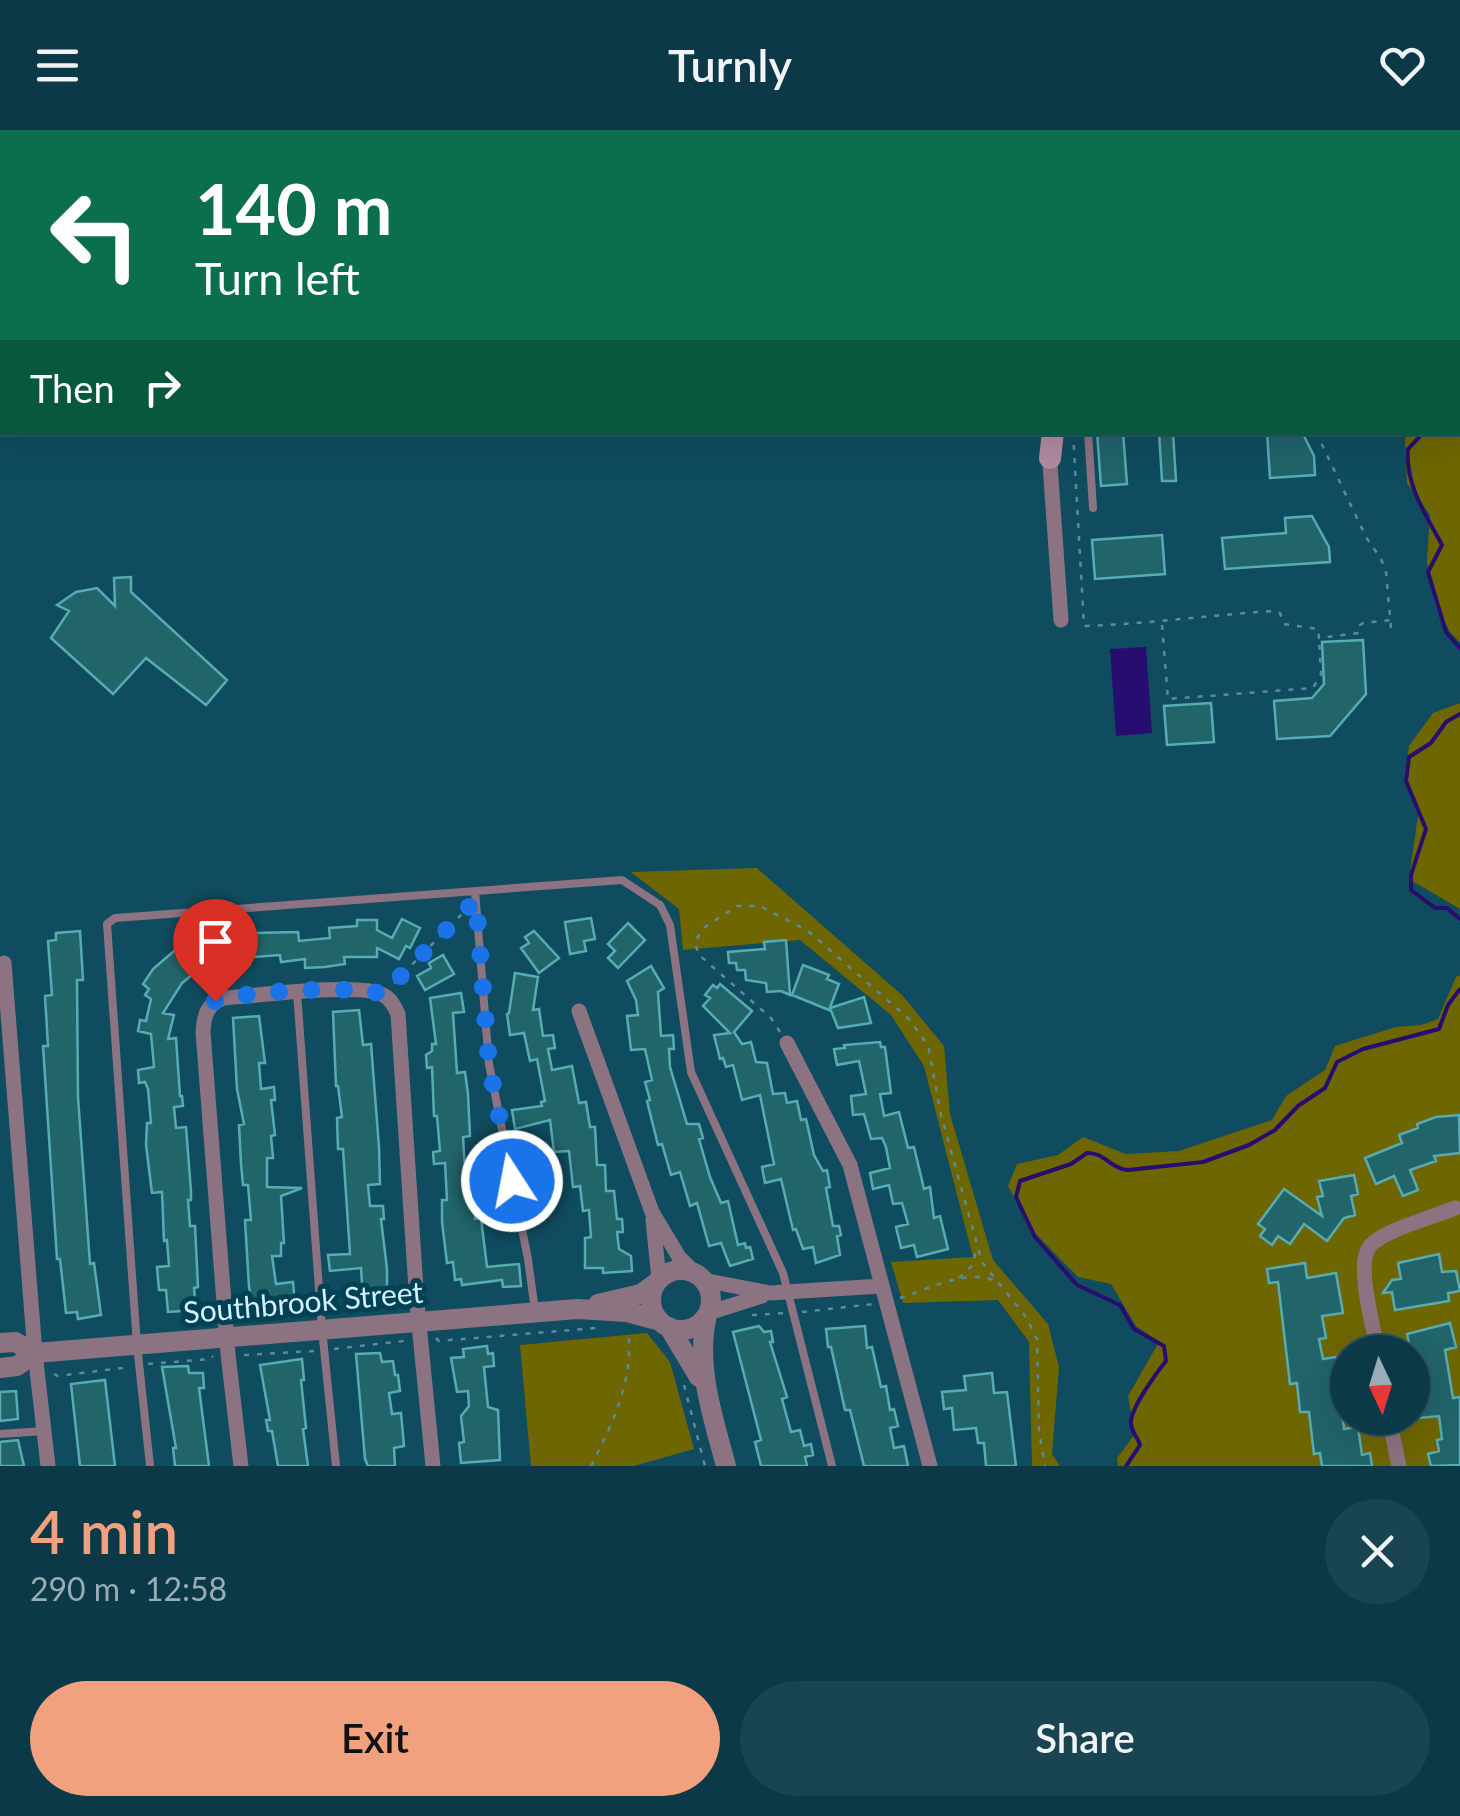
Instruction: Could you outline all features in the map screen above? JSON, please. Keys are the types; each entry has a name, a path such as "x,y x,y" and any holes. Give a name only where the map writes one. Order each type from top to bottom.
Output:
{"main road":[{"path":"1050,435 1050,458"}],"street":[{"path":"1050,458 1061,620"},
{"path":"4,963 35,1353 48,1466"},
{"path":"242,1466 226,1337 203,1032 205,1015 215,1001 224,998 370,991 383,994 398,1014 418,1322 432,1466"},
{"path":"579,1011 652,1212 679,1258 699,1276 712,1299 702,1351 706,1392 726,1466"},
{"path":"786,1043 850,1165 930,1466"},
{"path":"1375,1335 1364,1270 1366,1252 1379,1239 1455,1208"},
{"path":"652,1212 657,1282 651,1302 654,1324 688,1355 706,1392"},
{"path":"657,1282 674,1271 770,1293"},
{"name":"Southbrook Street","path":"576,1309 635,1296 657,1282"},
{"path":"654,1324 694,1327 707,1314 770,1293 882,1286"},
{"name":"Southbrook Street","path":"0,1368 17,1366 35,1353 576,1309 627,1312 654,1324"},
{"name":"Southbrook Street","path":"0,1343 15,1342 35,1353"},
{"path":"1393,1435 1399,1466"}],"lane":[{"path":"1088,435 1093,508"},
{"path":"150,1466 137,1345 107,924 115,918 476,896 622,880 660,905 670,925 691,1072 783,1273 832,1466"},
{"path":"476,896 489,1064 535,1312"},
{"path":"297,993 336,1466"},
{"path":"0,1434 45,1431"}],"path":[{"path":"1073,435 1084,626 1279,612 1284,624 1318,629 1321,674 1313,688 1168,698 1162,623"},
{"path":"1317,435 1366,537 1381,559 1391,628"},
{"path":"1319,638 1359,634 1360,624 1391,620"},
{"path":"383,994 476,896"},
{"path":"786,1043 771,1018 698,954 695,946 697,935 737,906 760,906 808,931 908,1018 921,1034 932,1054 941,1114 982,1262 1026,1317 1036,1338 1040,1444 1045,1466"},
{"path":"958,1279 973,1265 976,1242"},
{"path":"898,1298 958,1279 982,1276 994,1281"},
{"path":"592,1466 625,1392 631,1354 628,1326 654,1324"},
{"path":"435,1337 439,1341 609,1327"},
{"path":"681,1376 705,1466"}],"shaded area":[{"path":"1460,435 1460,642 1436,606 1427,561 1430,515 1407,483 1405,437"},
{"path":"1146,647 1152,733 1116,736 1110,649"},
{"path":"1460,703 1460,909 1409,879 1418,815 1404,779 1409,746 1433,713"},
{"path":"757,868 902,995 944,1046 950,1114 993,1260 1048,1324 1059,1367 1052,1454 1060,1466 1032,1466 1029,1342 998,1300 903,1303 891,1262 973,1257 924,1066 891,1015 800,940 683,950 679,909 631,872"},
{"path":"1460,975 1460,1466 1118,1466 1117,1458 1135,1434 1128,1396 1159,1342 1136,1326 1111,1284 1078,1277 1033,1231 1008,1186 1017,1164 1058,1155 1083,1137 1126,1154 1179,1151 1272,1120 1286,1096 1325,1070 1335,1046 1438,1019"},
{"path":"647,1333 670,1362 694,1449 634,1466 531,1466 520,1345"}],"building":[{"path":"1097,435 1123,435 1127,484 1101,486"},
{"path":"1159,435 1173,435 1176,481 1162,481"},
{"path":"1267,435 1304,435 1314,456 1315,475 1270,478"},
{"path":"1312,516 1329,547 1330,562 1225,569 1222,538 1286,533 1285,518"},
{"path":"1162,535 1165,574 1095,579 1092,540"},
{"path":"131,577 131,592 227,680 206,705 146,658 113,694 51,638 69,611 57,605 76,592 97,588 115,606 114,578"},
{"path":"1363,640 1366,694 1330,736 1277,739 1274,701 1312,698 1324,684 1322,642"},
{"path":"1211,703 1214,742 1167,745 1164,706"},
{"path":"591,918 595,939 584,941 586,951 570,954 565,922"},
{"path":"402,919 420,928 399,959 377,948 377,957 344,957 345,964 325,967 305,968 305,959 281,962 280,955 241,958 242,962 209,966 207,947 204,950 202,931 227,930 226,927 248,925 249,933 298,932 299,941 330,938 329,928 357,926 357,920 377,920 377,930 392,938"},
{"path":"628,923 645,940 618,968 608,958 615,951 608,944"},
{"path":"80,931 83,980 77,980 78,1097 90,1264 94,1263 101,1315 78,1319 77,1312 66,1313 57,1259 43,1046 48,1046 45,996 52,995 48,941 56,940 56,933"},
{"path":"534,931 559,958 539,973 521,948 529,943 525,937"},
{"path":"786,940 790,995 767,992 766,983 746,980 745,970 737,970 736,963 729,963 728,952 765,949 764,942"},
{"path":"181,945 193,959 184,967 192,975 182,983 163,1013 174,1015 168,1039 176,1038 183,1106 174,1107 176,1128 186,1127 191,1191 188,1200 190,1226 195,1226 198,1287 194,1288 196,1310 168,1312 166,1290 159,1290 157,1267 169,1266 162,1192 152,1193 146,1145 147,1123 151,1123 148,1089 145,1082 139,1083 138,1070 154,1067 151,1034 138,1031 140,1020 146,1021 151,999 145,995 149,989 143,984 153,969"},
{"path":"443,955 454,974 425,990 417,976"},
{"path":"803,965 829,975 827,979 839,984 829,1010 792,995"},
{"path":"651,966 664,988 658,992 661,1036 673,1035 670,1067 687,1124 699,1124 703,1138 699,1139 710,1177 721,1203 728,1201 738,1245 745,1243 746,1248 750,1247 753,1259 730,1266 721,1243 709,1246 697,1203 690,1206 680,1172 671,1175 662,1144 658,1145 647,1101 650,1100 645,1082 652,1080 645,1049 631,1050 627,1016 638,1015 627,981"},
{"path":"515,973 538,977 533,1010 539,1009 543,1036 553,1035 555,1048 548,1049 552,1070 572,1066 579,1103 586,1102 590,1127 595,1127 597,1165 605,1165 606,1191 614,1191 617,1219 622,1219 623,1232 617,1232 619,1249 631,1256 632,1271 603,1273 603,1268 585,1268 585,1238 591,1237 589,1210 583,1211 580,1186 573,1187 569,1151 554,1152 550,1120 515,1129 512,1110 542,1106 545,1101 537,1059 530,1061 524,1033 510,1035 507,1014"},
{"path":"720,984 752,1011 734,1032 742,1044 751,1042 756,1062 767,1063 773,1094 785,1093 787,1103 797,1101 801,1120 806,1119 814,1155 823,1171 827,1170 833,1226 839,1226 841,1235 837,1236 840,1255 816,1263 813,1247 803,1249 796,1229 793,1230 781,1179 765,1183 762,1167 774,1164 760,1095 742,1100 733,1065 726,1067 720,1059 714,1035 730,1033 703,1006 710,998 705,995 713,985 717,988"},
{"path":"461,993 464,1012 453,1013 457,1073 465,1072 468,1094 470,1136 463,1137 465,1169 479,1168 480,1187 472,1187 475,1219 481,1218 487,1267 519,1264 521,1286 503,1287 502,1280 462,1285 461,1279 455,1280 453,1262 447,1263 442,1222 442,1200 447,1200 445,1163 434,1164 433,1152 440,1151 432,1067 427,1068 426,1055 436,1044 430,998"},
{"path":"864,997 871,1023 838,1028 830,1008"},
{"path":"359,1010 363,1045 371,1044 380,1184 368,1185 370,1206 383,1206 387,1298 363,1299 361,1268 330,1271 328,1255 350,1254 343,1149 338,1149 337,1118 342,1117 336,1086 333,1012"},
{"path":"259,1016 265,1063 259,1063 261,1089 274,1087 275,1100 271,1100 275,1135 271,1136 273,1158 267,1158 267,1187 302,1188 281,1196 284,1243 281,1256 272,1256 276,1284 293,1282 295,1305 268,1308 266,1300 252,1301 249,1287 245,1220 251,1220 248,1185 243,1185 241,1164 239,1125 244,1124 237,1089 233,1018"},
{"path":"880,1042 885,1047 891,1093 880,1094 884,1116 899,1112 908,1148 914,1147 924,1189 930,1187 934,1218 940,1216 948,1249 917,1257 914,1245 901,1248 896,1227 908,1224 902,1203 893,1204 889,1185 873,1189 870,1173 890,1168 882,1138 871,1139 864,1114 853,1115 851,1096 866,1094 859,1061 837,1065 834,1049"},
{"path":"1459,1115 1460,1153 1434,1156 1436,1161 1410,1170 1418,1190 1403,1196 1394,1176 1376,1184 1365,1158 1402,1143 1399,1135 1418,1128 1417,1124"},
{"path":"1354,1175 1358,1194 1351,1196 1355,1215 1344,1218 1327,1241 1304,1224 1290,1244 1278,1236 1272,1245 1260,1236 1265,1229 1258,1224 1284,1189 1322,1216 1317,1197 1323,1196 1319,1181"},
{"path":"1439,1254 1442,1272 1456,1271 1460,1291 1448,1293 1449,1301 1395,1310 1392,1292 1383,1293 1392,1280 1401,1279 1398,1263"},
{"path":"1305,1263 1307,1278 1336,1273 1343,1313 1322,1316 1326,1338 1319,1339 1323,1359 1330,1358 1330,1435 1359,1435 1362,1455 1370,1453 1372,1466 1322,1466 1320,1453 1314,1454 1309,1412 1300,1412 1297,1383 1290,1384 1278,1282 1269,1283 1267,1269"},
{"path":"1450,1323 1456,1347 1445,1350 1453,1398 1460,1397 1460,1465 1431,1466 1428,1454 1439,1451 1437,1440 1442,1439 1439,1416 1430,1417 1430,1335 1407,1334"},
{"path":"759,1326 764,1332 771,1331 770,1342 787,1397 782,1399 791,1432 800,1430 804,1446 811,1444 813,1455 805,1457 807,1466 761,1466 755,1442 761,1440 733,1332"},
{"path":"865,1326 867,1348 872,1347 881,1387 886,1386 890,1410 894,1409 898,1426 890,1428 894,1448 904,1446 908,1466 864,1466 850,1410 845,1410 826,1329"},
{"path":"487,1346 488,1354 493,1353 494,1366 484,1367 488,1407 498,1410 500,1460 461,1463 461,1416 469,1406 468,1391 457,1392 451,1358 464,1357 463,1349"},
{"path":"380,1353 382,1362 393,1361 398,1375 400,1391 389,1393 392,1414 401,1413 404,1446 394,1448 395,1466 368,1466 365,1459 356,1354"},
{"path":"302,1359 308,1466 278,1466 272,1431 268,1431 266,1420 270,1420 260,1365"},
{"path":"188,1366 189,1373 203,1373 204,1388 199,1388 209,1466 175,1466 176,1448 162,1367"},
{"path":"992,1373 994,1393 1007,1392 1016,1466 986,1466 984,1443 978,1443 976,1428 954,1430 952,1408 944,1409 942,1392 966,1390 964,1376"},
{"path":"105,1380 115,1466 80,1466 71,1384"},
{"path":"16,1391 18,1419 0,1421 0,1392"},
{"path":"18,1440 24,1466 0,1466 0,1442"}],"waterway":[{"path":"1421,435 1408,449 1410,475 1442,545 1428,572 1446,632 1460,648"},
{"path":"1460,714 1446,722 1431,743 1409,757 1406,781 1426,829 1411,875 1411,890 1435,908 1447,908 1460,919"},
{"path":"1126,1466 1140,1445 1132,1429 1132,1417 1166,1361 1164,1346 1134,1329 1120,1305 1077,1285 1035,1237 1016,1197 1020,1181 1071,1164 1087,1153 1128,1170 1203,1162 1249,1145 1275,1130 1298,1106 1325,1088 1337,1062 1363,1049 1439,1029 1448,1005 1460,989"}],"route":[{"path":"215,1001 326,992 383,994 476,900 489,1064 512,1181"}]}
